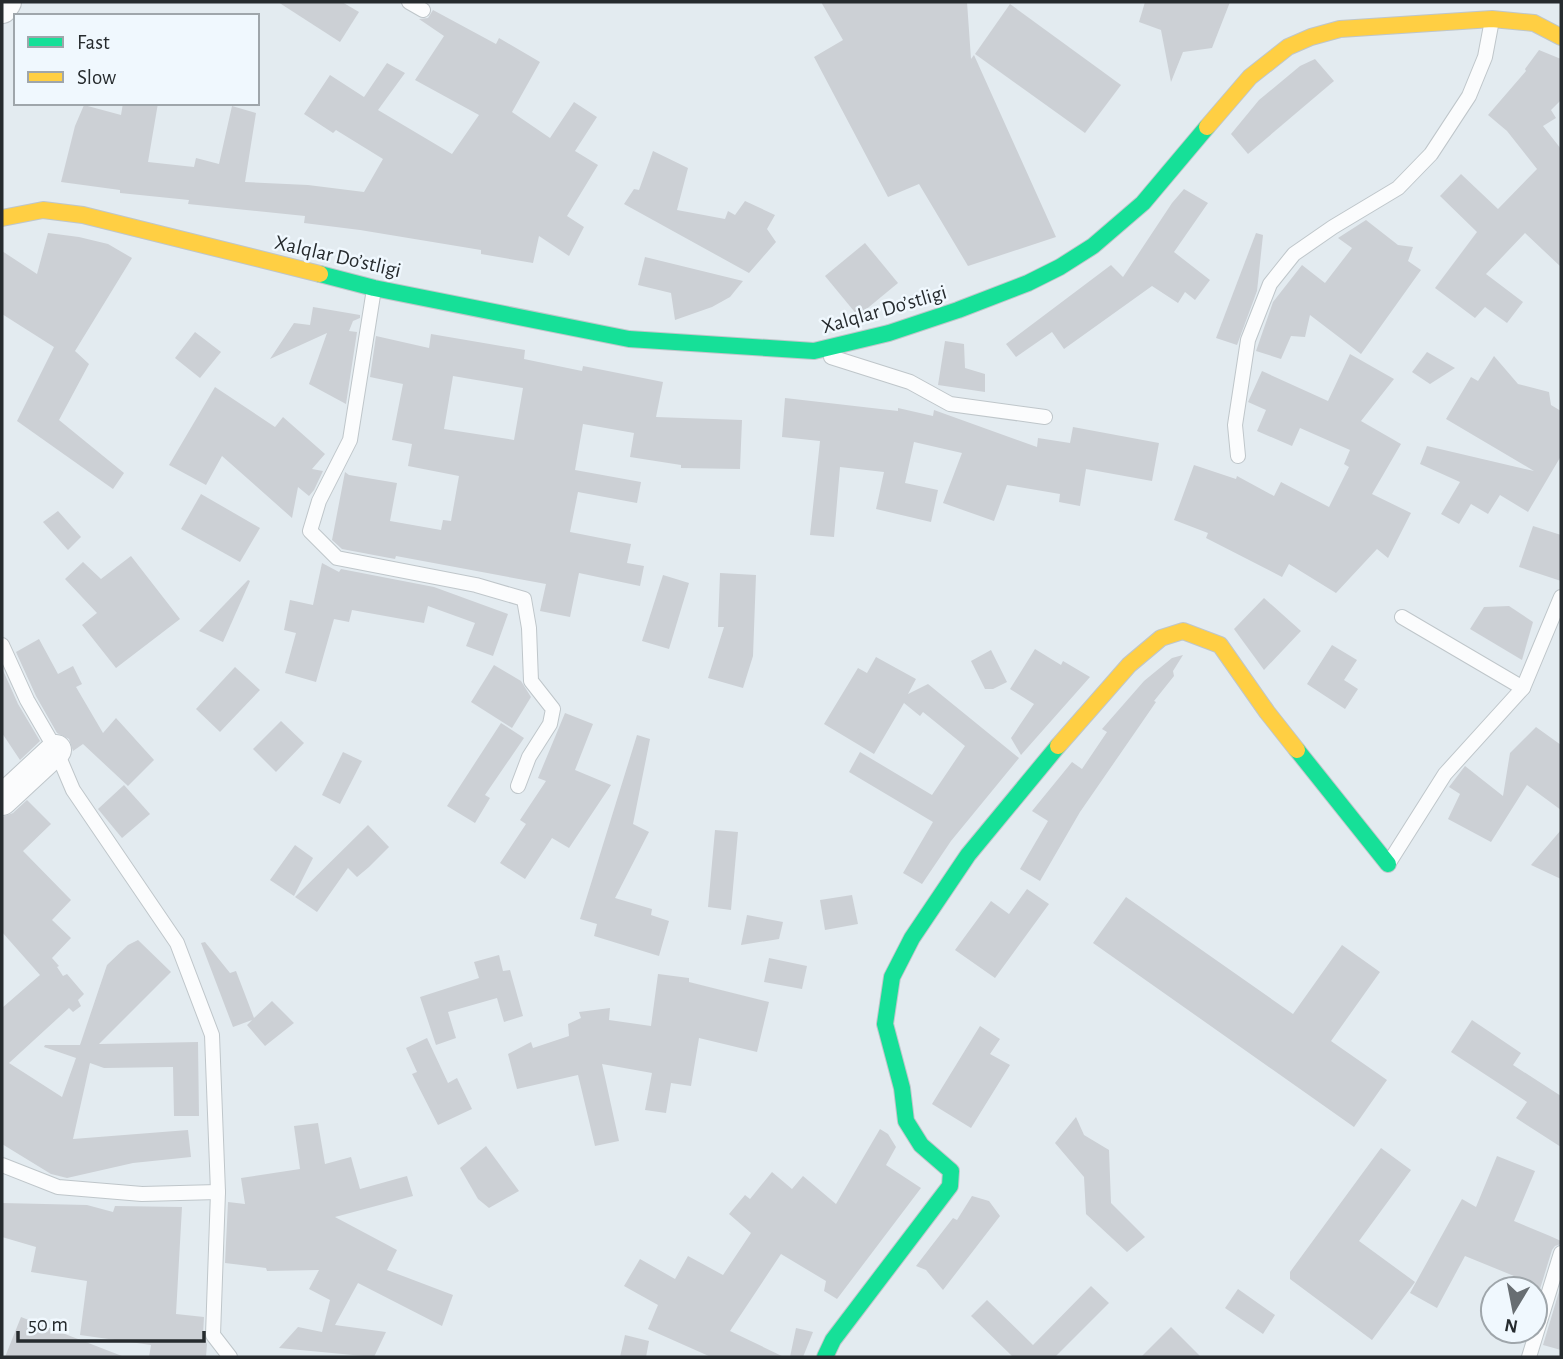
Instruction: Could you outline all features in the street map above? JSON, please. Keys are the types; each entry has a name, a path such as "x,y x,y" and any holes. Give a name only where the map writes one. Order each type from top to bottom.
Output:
{"main road":[{"name":"Xalqlar Do’stligi","path":"2,218 43,210 83,215 374,288 629,339 814,351 889,333 947,314 1028,283 1093,246 1143,203 1250,77 1289,47 1340,29 1492,19 1534,23 1561,37"},
{"path":"825,1357 833,1340 950,1186 951,1171 921,1145 906,1121 902,1088 885,1024 892,977 912,937 968,855 1041,765 1129,665 1161,638 1183,631 1220,645 1267,712 1388,864"}],"street":[{"path":"2,8 6,2"},
{"path":"2,800 56,750"}],"lane":[{"path":"408,2 423,10"},
{"path":"1238,456 1235,425 1248,340 1270,284 1294,254 1398,188 1431,154 1469,96 1485,57 1492,19"},
{"path":"374,288 350,440 319,501 310,531 318,543 337,558 477,585 524,599 529,628 531,681 553,709 550,724 529,757 518,786"},
{"path":"814,351 910,382 950,404 1045,416"},
{"path":"1388,864 1445,774 1522,688 1561,597"},
{"path":"1402,617 1522,688"},
{"path":"2,645 74,790 177,943 212,1035 218,1192 213,1335 230,1357"},
{"path":"2,1165 58,1187 142,1194 218,1192"},
{"path":"1529,1357 1561,1253"}],"building":[{"path":"278,2 342,2 359,12 340,42"},
{"path":"821,2 967,2 971,59 974,55 1056,237 968,266 919,184 888,197 814,57 843,40"},
{"path":"1145,2 1230,2 1212,48 1183,52 1171,82 1161,30 1139,22"},
{"path":"1010,4 1121,85 1085,133 975,54"},
{"path":"433,10 496,44 499,38 540,62 512,112 550,138 574,102 597,117 575,151 598,165 567,216 584,227 569,256 539,236 533,263 481,254 481,250 304,223 305,216 188,204 189,200 120,193 120,190 61,182 75,126 84,105 121,115 123,105 158,105 148,162 194,167 196,158 219,164 232,106 256,113 245,182 308,185 364,192 383,159 336,130 333,133 304,114 330,75 364,97 387,63 405,73 378,110 452,154 479,115 415,80 444,36 419,19 428,18"},
{"path":"1539,50 1561,59 1561,100 1551,110 1556,118 1543,126 1561,149 1561,267 1525,233 1486,274 1523,302 1507,323 1485,307 1475,318 1435,288 1477,232 1440,196 1461,174 1498,209 1537,169 1507,131 1488,115 1526,71"},
{"path":"1315,59 1334,81 1248,154 1231,134 1259,100 1300,66"},
{"path":"653,151 688,168 677,210 725,219 728,211 735,215 745,201 775,215 767,229 776,242 749,273 624,204 634,189 639,190"},
{"path":"1184,189 1208,203 1174,252 1210,280 1195,300 1185,292 1178,303 1152,286 1064,349 1052,332 1016,357 1006,344 1111,265 1123,277"},
{"path":"1366,220 1398,245 1413,247 1408,261 1421,270 1361,354 1310,315 1305,337 1291,336 1281,359 1256,351 1273,302 1302,265 1325,283 1352,248 1338,238"},
{"path":"48,233 108,244 132,258 75,351 89,364 59,420 124,473 113,489 17,421 54,347 2,314 2,251 37,274"},
{"path":"1256,233 1263,235 1257,291 1237,345 1216,338"},
{"path":"865,243 898,283 858,316 825,276"},
{"path":"645,257 743,281 730,297 712,307 675,320 671,293 638,285"},
{"path":"313,307 360,315 360,318 353,321 349,331 357,332 346,404 309,384 327,333 270,359 294,323 310,325"},
{"path":"195,332 221,352 200,378 175,358"},
{"path":"431,334 525,350 524,359 582,371 583,366 663,382 656,417 742,420 740,469 681,468 681,465 630,457 634,433 583,424 575,470 641,482 637,503 578,492 570,532 631,544 627,563 644,566 640,586 579,573 570,617 540,611 546,584 396,556 395,559 342,549 332,540 345,472 349,475 397,483 390,521 441,530 443,520 451,521 459,476 408,466 412,444 392,440 403,384 370,377 376,336 429,348","holes":["453,376 523,388 514,440 444,429"]},
{"path":"945,341 964,344 965,368 985,374 985,392 938,385"},
{"path":"1427,352 1455,368 1430,384 1412,372"},
{"path":"1350,354 1394,379 1361,421 1401,444 1372,494 1411,513 1388,558 1377,549 1336,593 1289,564 1282,577 1206,538 1208,533 1174,520 1194,465 1236,479 1237,476 1274,496 1281,482 1329,507 1349,467 1344,464 1350,450 1300,428 1292,446 1257,431 1266,410 1248,402 1262,371 1328,401"},
{"path":"1494,356 1518,384 1549,392 1551,405 1561,411 1561,456 1528,512 1500,495 1488,514 1471,504 1459,524 1441,514 1460,482 1420,464 1427,446 1534,471 1446,419 1471,377 1478,381"},
{"path":"215,387 275,427 283,417 325,454 312,469 323,471 314,490 309,496 298,487 292,518 222,456 206,485 169,465"},
{"path":"785,398 898,411 898,408 933,416 934,410 1037,447 1038,438 1070,443 1073,427 1159,443 1152,481 1086,469 1080,506 1059,502 1060,494 1007,485 994,521 943,503 962,453 914,442 905,483 938,490 931,522 876,509 884,472 840,467 834,537 810,535 820,441 782,437"},
{"path":"201,494 260,528 240,562 181,529"},
{"path":"58,511 81,537 68,550 43,522"},
{"path":"1533,526 1561,535 1561,581 1519,567"},
{"path":"131,556 180,619 116,668 82,625 97,613 65,579 83,562 101,579"},
{"path":"322,563 339,572 341,569 434,587 508,614 493,656 466,646 475,623 428,606 424,623 352,610 349,622 334,619 316,682 285,673 296,633 284,630 290,600 313,605"},
{"path":"720,573 756,575 753,656 743,688 708,678 724,627 718,627"},
{"path":"663,575 689,583 669,649 642,641"},
{"path":"248,580 250,581 223,642 199,631"},
{"path":"1264,598 1301,631 1264,670 1234,629"},
{"path":"1509,606 1533,622 1522,660 1470,629 1484,607"},
{"path":"39,639 58,674 73,666 82,684 76,687 103,733 116,718 154,760 128,786 83,744 73,751 69,739 57,733 16,652"},
{"path":"1332,645 1357,660 1344,680 1358,689 1345,709 1307,684"},
{"path":"1035,649 1061,665 1063,661 1090,677 1021,755 1011,738 1034,704 1010,689"},
{"path":"991,650 1007,682 993,689 985,689 971,661"},
{"path":"1183,655 1173,671 1174,676 1154,701 1156,702 1080,812 1040,881 1020,869 1048,821 1032,811 1072,762 1082,769 1107,732 1102,729 1144,681 1172,658"},
{"path":"876,657 916,679 908,694 928,684 1019,758 951,841 922,884 903,873 933,822 849,772 860,752 932,795 965,746 923,712 920,716 904,703 874,754 824,724 858,668 867,673"},
{"path":"494,665 521,681 531,697 512,728 471,702"},
{"path":"235,667 260,690 220,732 196,709"},
{"path":"2,668 18,704 40,741 20,760 2,733"},
{"path":"565,713 593,724 575,770 611,785 569,848 552,838 525,879 500,863 526,824 520,820 546,781 538,778"},
{"path":"281,721 304,743 276,772 253,749"},
{"path":"501,723 524,738 485,795 490,798 475,823 447,806"},
{"path":"1536,727 1561,745 1561,810 1527,785 1491,842 1448,819 1460,794 1449,787 1465,766 1503,796 1510,753"},
{"path":"637,735 650,739 633,824 649,832 615,898 652,909 651,915 669,921 659,956 594,936 597,924 580,919"},
{"path":"343,752 362,761 340,804 322,795"},
{"path":"124,785 150,814 122,838 98,809"},
{"path":"27,800 51,824 23,851 71,900 52,920 71,938 52,958 63,976 67,974 84,994 78,1000 81,1006 73,1012 69,1008 9,1063 62,1097 76,1058 44,1047 80,1045 107,965 128,945 138,940 171,972 99,1044 198,1042 199,1116 174,1116 173,1067 104,1068 90,1063 73,1139 188,1130 191,1157 133,1163 67,1178 51,1174 2,1144 2,1008 40,975 2,932 2,817 13,813"},
{"path":"368,825 389,847 369,867 357,877 348,868 317,912 295,897"},
{"path":"715,830 738,832 731,910 708,907"},
{"path":"1561,830 1561,879 1531,865"},
{"path":"295,845 313,858 294,896 270,880"},
{"path":"1027,889 1049,904 995,978 955,950 991,901 1009,914"},
{"path":"852,895 858,924 825,930 820,900"},
{"path":"1126,897 1293,1014 1342,945 1380,972 1331,1041 1387,1080 1354,1127 1093,943"},
{"path":"747,915 783,922 779,939 741,945"},
{"path":"205,942 230,973 236,971 254,1018 272,1001 294,1023 265,1046 247,1025 252,1020 233,1027 201,943"},
{"path":"499,955 503,971 510,970 523,1016 504,1022 497,998 448,1012 456,1038 436,1045 420,997 479,978 474,962"},
{"path":"769,958 807,966 802,989 764,982"},
{"path":"658,974 689,978 689,982 769,1002 757,1052 699,1038 691,1086 671,1083 666,1113 645,1110 652,1073 602,1064 619,1141 595,1146 578,1075 517,1089 508,1054 531,1042 533,1048 569,1036 568,1024 581,1018 579,1012 610,1008 609,1020 651,1026"},
{"path":"1472,1020 1521,1053 1513,1065 1561,1096 1561,1147 1516,1118 1527,1102 1451,1052"},
{"path":"980,1026 1000,1039 990,1054 1010,1065 971,1128 932,1104"},
{"path":"427,1038 448,1083 457,1078 472,1109 438,1125 412,1074 417,1072 406,1048"},
{"path":"1076,1117 1084,1135 1109,1150 1111,1203 1145,1237 1127,1252 1086,1214 1084,1177 1055,1143"},
{"path":"318,1123 325,1164 351,1157 360,1189 407,1176 413,1196 335,1217 397,1250 387,1270 453,1295 442,1326 358,1283 335,1325 386,1332 374,1357 279,1348 298,1327 322,1332 330,1300 309,1289 319,1270 267,1271 266,1268 225,1263 228,1202 245,1204 241,1178 300,1169 294,1126"},
{"path":"880,1129 888,1134 896,1147 886,1165 921,1188 837,1299 824,1291 826,1281 781,1254 730,1331 784,1357 711,1357 648,1329 658,1305 624,1286 640,1259 675,1279 688,1256 723,1275 751,1233 729,1214 745,1195 750,1199 772,1172 792,1189 803,1176 836,1204"},
{"path":"486,1146 519,1191 489,1208 478,1199 460,1168"},
{"path":"1381,1148 1411,1170 1359,1241 1415,1282 1372,1340 1290,1279 1290,1272"},
{"path":"1497,1156 1535,1171 1514,1221 1561,1241 1561,1244 1552,1250 1544,1275 1512,1275 1465,1256 1437,1308 1410,1293 1462,1199 1476,1207"},
{"path":"972,1196 989,1201 1000,1216 943,1290 926,1270 916,1266 953,1218 957,1220"},
{"path":"2,1203 87,1205 113,1212 115,1206 182,1207 176,1314 204,1317 206,1357 149,1357 151,1345 80,1335 87,1281 31,1272 36,1247 2,1237"},
{"path":"1561,1285 1561,1350 1543,1345 1549,1345 1549,1325"},
{"path":"1091,1286 1109,1303 1055,1357 1013,1357 971,1316 987,1300 1033,1345"},
{"path":"1238,1289 1275,1315 1263,1334 1225,1308"},
{"path":"21,1317 122,1356 122,1357 5,1357"},
{"path":"1171,1327 1201,1357 1141,1357"},
{"path":"796,1328 813,1332 803,1357 790,1357"},
{"path":"625,1335 649,1341 646,1357 620,1357"}],"traffic: fast":[{"path":"320,274 374,288 629,339 814,351 889,333 958,310 1028,283 1060,267 1093,246 1143,203 1207,127"},
{"path":"825,1357 833,1340 950,1186 951,1171 921,1145 906,1121 902,1088 885,1024 892,977 912,938 968,855 1058,746"},
{"path":"1297,750 1388,864"}],"traffic: slow":[{"path":"1207,127 1250,77 1288,47 1340,29 1492,19 1534,23 1561,37"},
{"path":"2,218 43,210 83,215 320,274"},
{"path":"1058,746 1129,665 1161,638 1183,631 1220,645 1297,750"}]}
